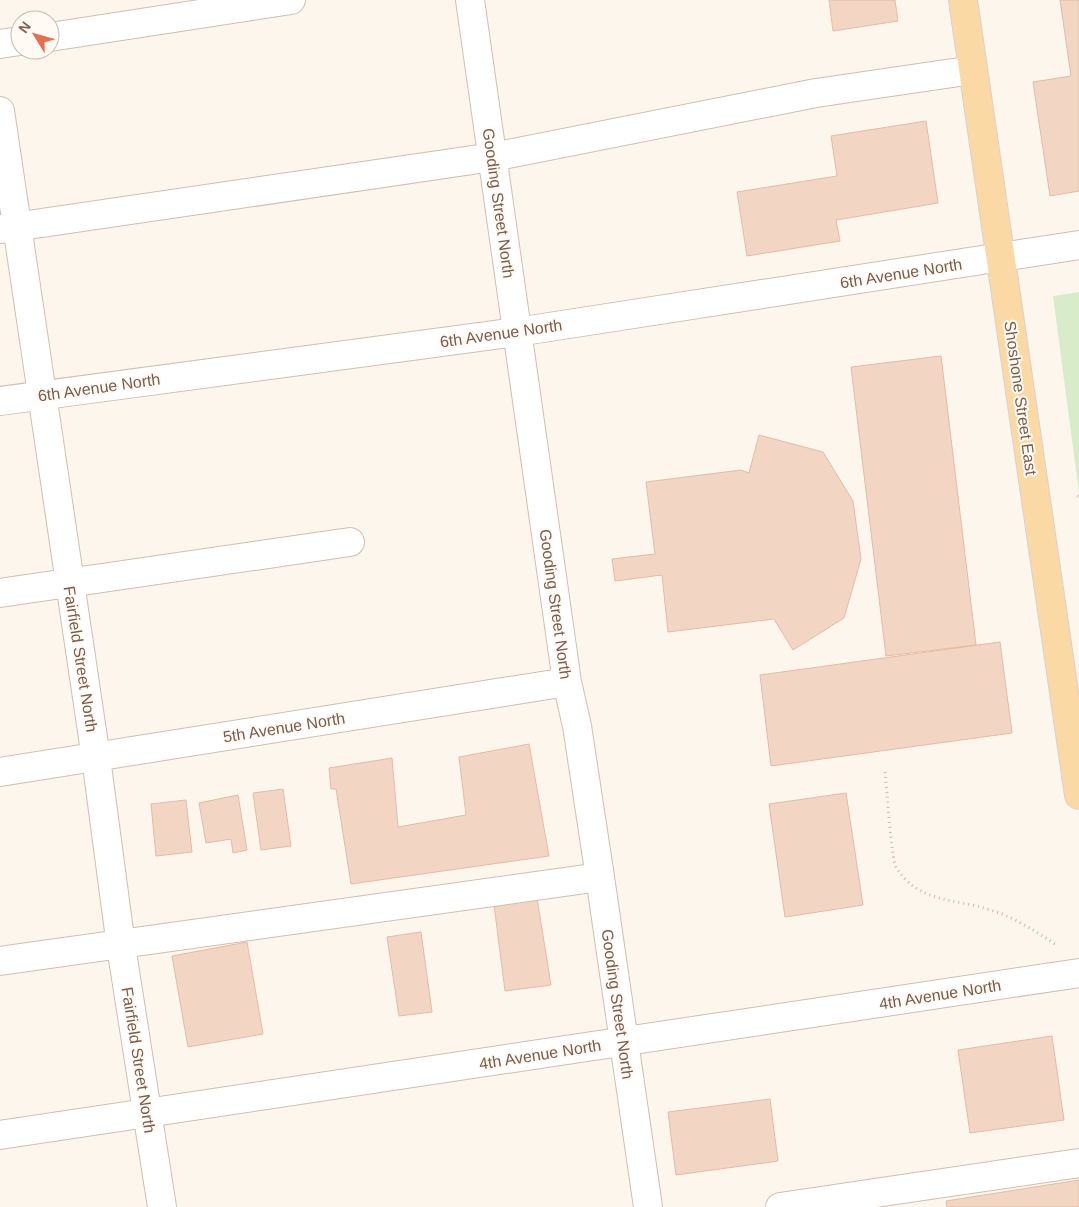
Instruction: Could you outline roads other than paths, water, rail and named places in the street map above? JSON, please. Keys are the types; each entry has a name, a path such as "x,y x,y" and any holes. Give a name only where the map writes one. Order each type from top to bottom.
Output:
{"main road":[{"name":"Shoshone Street East","path":"963,0 1079,795"}],"street":[{"path":"60,35 291,0"},
{"name":"Gooding Street North","path":"470,0 567,682 577,726 648,1207"},
{"path":"9,228 493,157 816,93 973,70"},
{"name":"Fairfield Street North","path":"0,110 9,228 42,394 96,758 121,946 162,1207"},
{"name":"6th Avenue North","path":"0,401 517,332 1079,245"},
{"path":"0,593 350,542"},
{"name":"5th Avenue North","path":"0,772 567,682"},
{"path":"0,962 600,877"},
{"name":"4th Avenue North","path":"0,1135 1079,973"},
{"path":"780,1207 1079,1163"}]}
